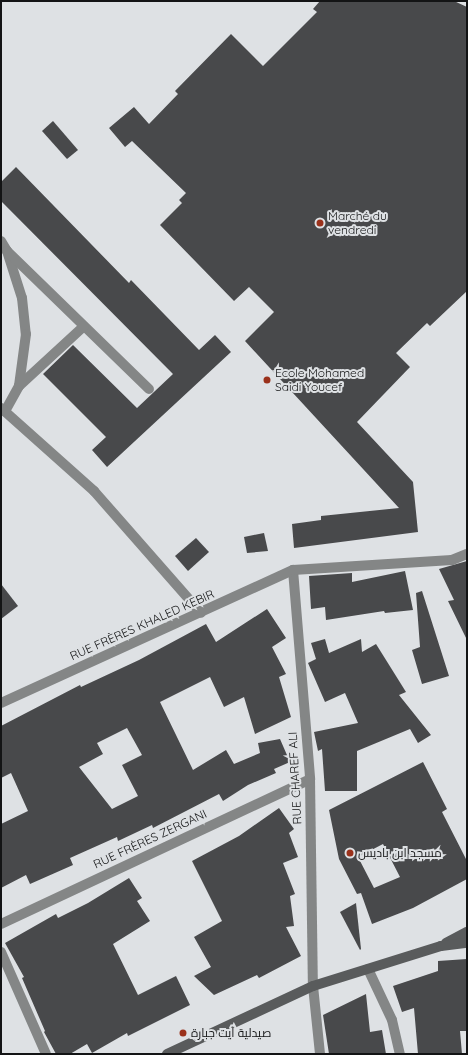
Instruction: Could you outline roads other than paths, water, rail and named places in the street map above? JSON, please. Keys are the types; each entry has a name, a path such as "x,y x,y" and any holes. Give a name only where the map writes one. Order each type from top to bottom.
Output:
{"main road":[{"path":"167,1054 314,986 441,946 467,932"},
{"path":"441,946 467,943"}],"street":[{"path":"1,241 7,251 22,298 26,334 19,386"},
{"path":"7,251 149,389"},
{"path":"84,326 19,386 3,409 94,491 201,613"},
{"path":"293,570 452,560 467,554"},
{"name":"RUE FRÈRES KHALED KEBIR","path":"1,703 293,570"},
{"name":"RUE CHAREF ALI","path":"293,570 310,779 314,986 320,1054"},
{"name":"RUE FRÈRES ZERGANI","path":"1,924 310,779"},
{"path":"1,952 46,1054"},
{"path":"368,969 392,1020 400,1054"}],"place":[{"name":"Marché du vendredi","path":"320,223"},
{"name":"Ecole Mohamed Saidi Youcef","path":"267,380"},
{"name":"مسجد ابن باديس","path":"350,853"},
{"name":"صيدلية آيت جبارة","path":"183,1033"}]}
